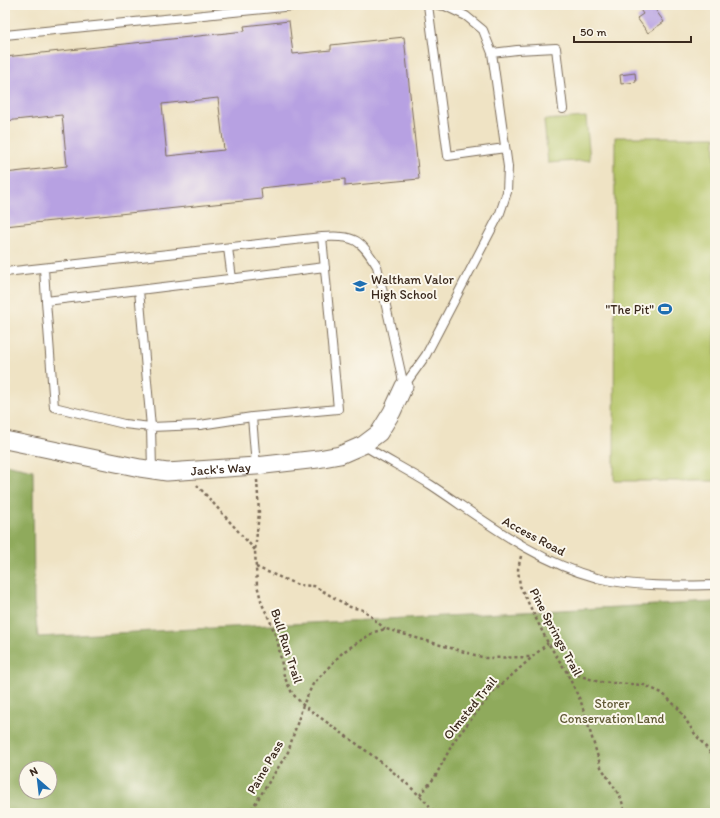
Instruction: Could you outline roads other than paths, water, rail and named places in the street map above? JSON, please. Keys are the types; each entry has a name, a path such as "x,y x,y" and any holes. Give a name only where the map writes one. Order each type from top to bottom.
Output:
{"street":[{"name":"Jack's Way","path":"5,440 152,470 184,471 256,466 318,459 340,455 363,445 379,433 392,412 404,386"}],"lane":[{"path":"5,35 303,5"},
{"path":"428,5 448,156 505,148"},
{"path":"404,386 426,355 500,213 507,192 508,167 492,53 483,30 466,16 438,5"},
{"path":"492,53 556,48 563,109"},
{"path":"5,272 340,236 355,239 367,250 377,266 404,386"},
{"path":"44,268 54,407 124,424 151,427 200,425 252,417 338,409 322,238"},
{"path":"228,248 232,279"},
{"path":"46,301 325,267"},
{"path":"139,290 151,427 152,470"},
{"path":"252,417 256,466"},
{"name":"Access Road","path":"363,445 430,485 486,524 524,547 567,567 597,578 618,581 651,584 715,585"}],"place":[{"name":"Waltham Valor High School","path":"360,286"},
{"name":"\"The Pit\"","path":"665,309"}],"park label":[{"name":"Storer Conservation Land","path":"612,710"}]}
